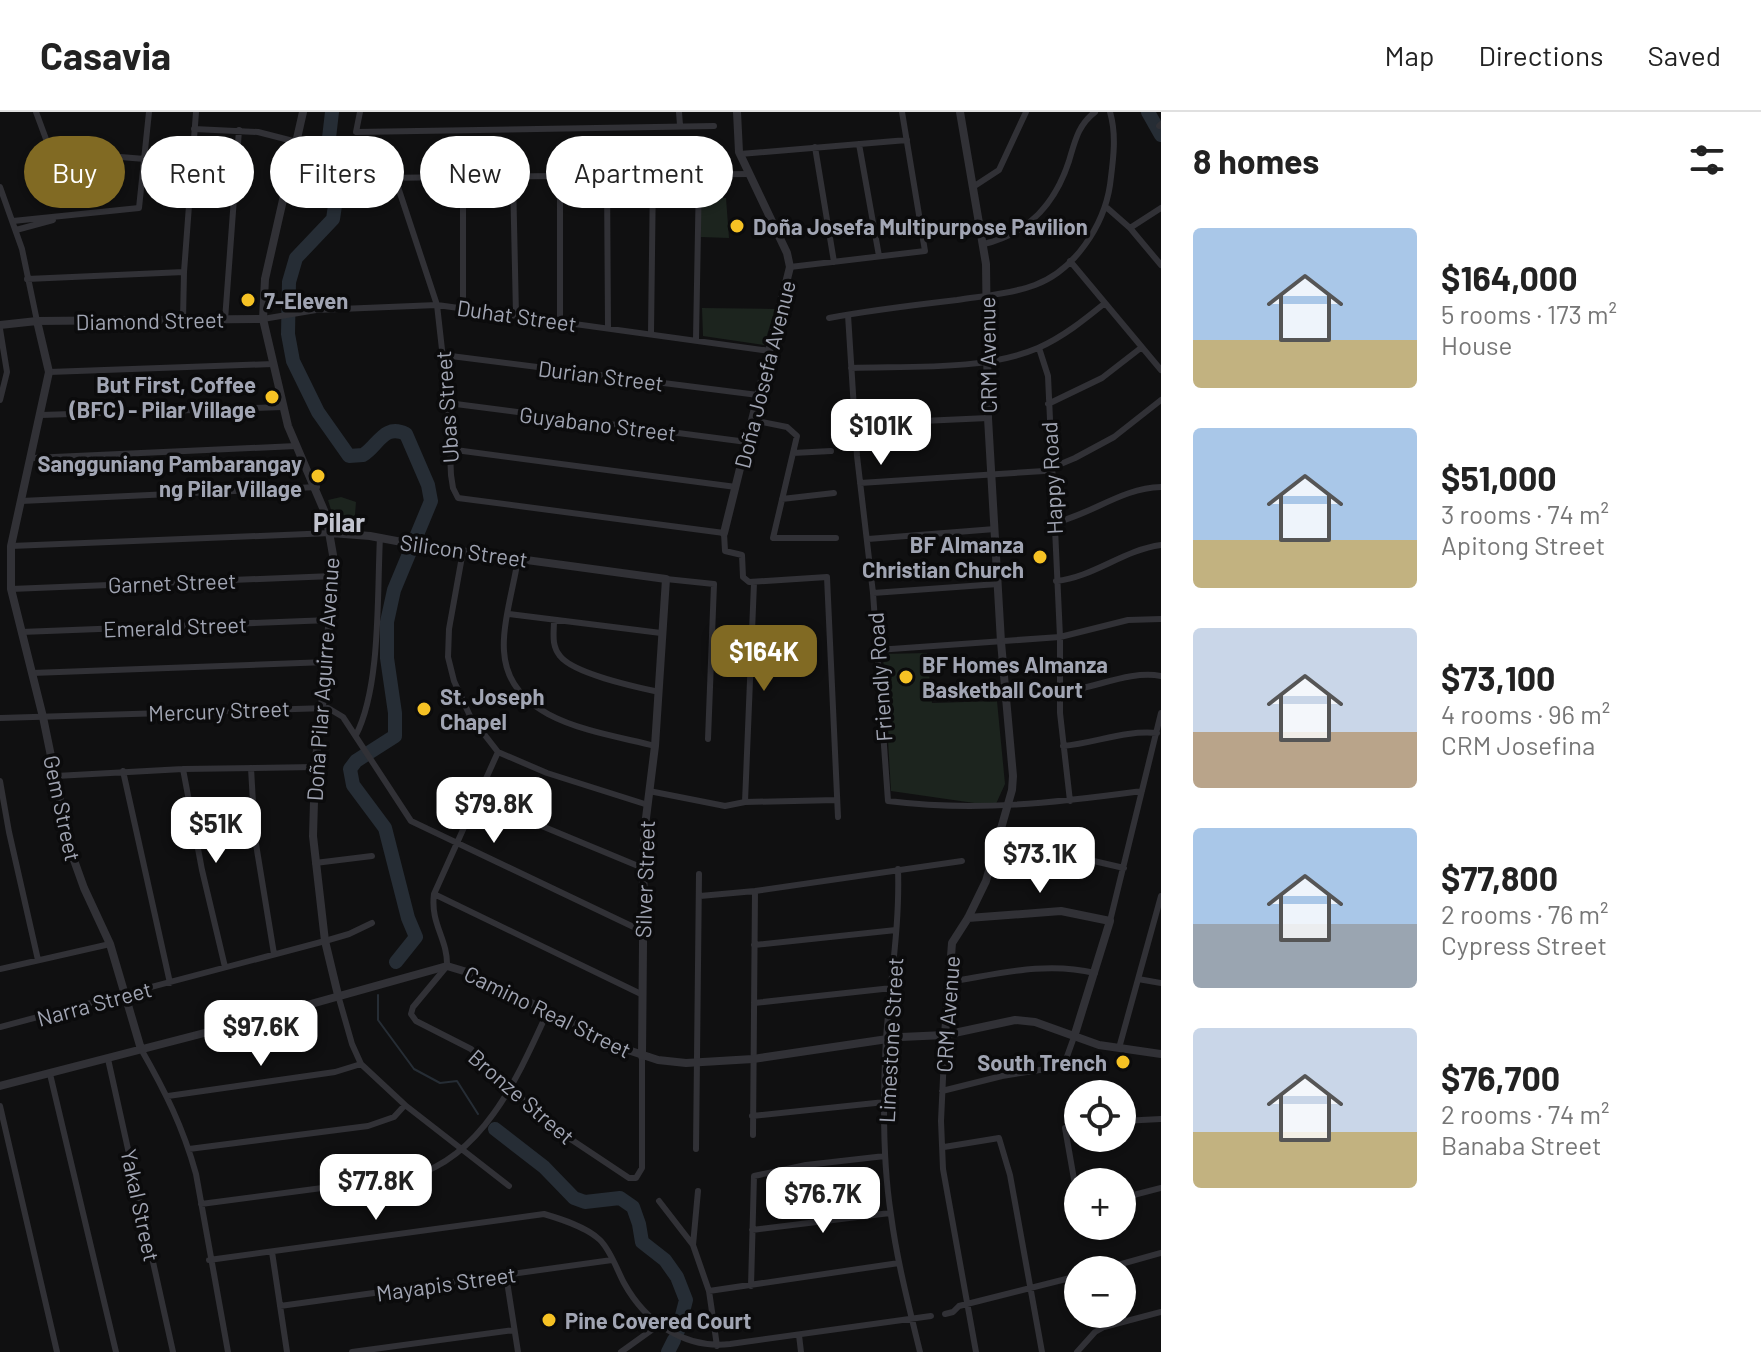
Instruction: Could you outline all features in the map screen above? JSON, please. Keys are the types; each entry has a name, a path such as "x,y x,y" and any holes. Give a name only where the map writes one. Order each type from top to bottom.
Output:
{"street":[{"path":"36,112 57,162 108,156 141,159"},
{"path":"147,136 149,112"},
{"path":"183,320 196,112"},
{"name":"Doña Pilar Aguirre Avenue","path":"298,136 303,112"},
{"path":"360,112 356,132 714,126"},
{"path":"679,112 680,125"},
{"name":"Doña Josefa Avenue","path":"737,112 740,154 787,253 790,267 724,533 724,550 742,555 743,577 754,583"},
{"path":"790,267 925,251 902,112"},
{"name":"CRM Avenue","path":"960,112 984,244 988,418 1001,642 1013,776 986,881 952,943 948,982 942,1091 943,1169 976,1352"},
{"path":"973,187 999,170 1026,112"},
{"path":"984,244 1012,234 1047,207 1057,193 1081,125 1095,112"},
{"path":"829,318 984,296 1037,284 1070,261 1087,242 1105,206 1114,147 1110,112"},
{"path":"194,129 239,130 276,136"},
{"path":"225,320 239,130"},
{"path":"740,154 907,140"},
{"path":"859,144 879,256"},
{"path":"815,147 834,262"},
{"path":"733,174 749,174"},
{"name":"Gem Street","path":"0,187 22,249 49,372 11,546 11,589 43,717 70,849 110,944 141,1049 168,1096 189,1149 228,1352"},
{"path":"13,221 139,208 141,192"},
{"name":"Ubas Street","path":"404,205 437,305 448,403 448,449 453,488 458,498 724,533"},
{"path":"1105,206 1130,228 1161,265"},
{"name":"Doña Pilar Aguirre Avenue","path":"282,208 265,279 263,319 283,407 296,446 317,487 331,533 333,576 313,813 315,863 325,941 352,1044 361,1064 405,1105 509,1186"},
{"path":"463,208 463,307"},
{"path":"514,208 516,315"},
{"path":"560,208 560,321"},
{"path":"607,208 608,327"},
{"path":"651,333 653,208"},
{"path":"696,339 698,208"},
{"path":"1130,228 1161,208"},
{"path":"16,230 42,225 57,218"},
{"path":"1070,261 1161,370"},
{"path":"27,279 184,272"},
{"path":"851,368 986,361 1039,348 1067,333 1105,303"},
{"name":"Duhat Street","path":"263,319 313,310 400,304 437,305 770,351"},
{"name":"Friendly Road","path":"848,315 888,801 937,807 1007,805"},
{"name":"Diamond Street","path":"0,327 37,321 263,319"},
{"path":"0,327 7,372 0,400"},
{"path":"1048,404 1102,378 1142,347"},
{"name":"Happy Road","path":"1039,348 1048,376 1060,692 1070,801"},
{"name":"Durian Street","path":"443,355 758,395"},
{"path":"49,372 273,364"},
{"path":"860,483 1050,468 1114,437 1161,400"},
{"name":"Guyabano Street","path":"448,403 747,442"},
{"path":"41,415 283,407"},
{"path":"856,424 988,418"},
{"path":"752,420 787,427 797,436 773,538 836,538"},
{"path":"32,458 296,446"},
{"path":"448,449 736,487"},
{"path":"793,453 831,451"},
{"path":"21,501 317,487"},
{"path":"1053,523 1073,519 1126,493 1161,487"},
{"path":"782,499 834,493"},
{"path":"868,539 995,529"},
{"name":"Silicon Street","path":"11,546 331,533 380,537 418,545 714,584 708,739"},
{"path":"356,735 363,721 369,693 380,537"},
{"path":"1056,581 1079,577 1128,554 1161,545"},
{"path":"463,551 449,629 448,657 465,708 498,752 547,773 648,805"},
{"path":"518,559 504,652 515,685 526,700 557,720 655,746"},
{"name":"Garnet Street","path":"11,589 333,576"},
{"path":"745,802 754,583 827,577 838,817"},
{"name":"Silver Street","path":"636,1178 642,1168 643,868 666,579"},
{"path":"873,593 998,584"},
{"path":"509,614 661,633"},
{"path":"877,650 1060,637 1128,620 1161,619"},
{"name":"Emerald Street","path":"21,632 330,620"},
{"path":"554,620 553,641 561,659 570,665 659,692"},
{"path":"32,673 327,662"},
{"path":"1060,692 1095,687 1140,673 1161,676"},
{"name":"Mercury Street","path":"0,718 322,707 343,717 411,821 642,931"},
{"path":"942,1091 1002,1076 1060,1067 1065,1062 1110,921 1161,713"},
{"path":"1063,746 1095,742 1125,732 1157,733"},
{"path":"447,966 445,950 433,917 434,894 498,752"},
{"path":"56,776 123,771 315,767"},
{"path":"251,768 257,854 274,954"},
{"path":"183,769 225,967"},
{"path":"123,771 170,983"},
{"path":"0,781 38,960"},
{"path":"649,791 718,806 745,802 837,800"},
{"path":"1007,805 1070,801 1142,791"},
{"path":"477,799 643,868"},
{"path":"315,863 372,856"},
{"path":"992,860 1072,856 1124,868"},
{"path":"700,896 962,861"},
{"name":"Limestone Street","path":"898,869 899,901 886,1039 885,1156 890,1213 920,1352"},
{"path":"696,1149 699,874"},
{"path":"753,1135 755,891"},
{"path":"434,894 641,994"},
{"path":"1119,1048 1161,896"},
{"path":"968,918 1061,911 1110,921"},
{"name":"Narra Street","path":"0,1027 325,941 372,923"},
{"path":"754,945 896,930"},
{"path":"0,969 110,944"},
{"name":"Camino Real Street","path":"0,1086 447,966 467,972 642,1056 697,1063 753,1059 886,1039 945,1035 1015,1020 1035,1022 1074,1037 1119,1048 1161,1054"},
{"name":"Bronze Street","path":"447,966 413,1007 411,1014 416,1021 471,1049 548,1124 623,1175 636,1178"},
{"path":"948,982 1037,967 1095,973"},
{"path":"1138,979 1161,983"},
{"path":"754,1003 892,988"},
{"path":"201,1204 413,1176 443,1164 491,1118 512,1089 548,1011"},
{"name":"Yakal Street","path":"108,1059 173,1352"},
{"path":"168,1096 335,1072 361,1064"},
{"path":"50,1074 116,1352"},
{"path":"752,1116 885,1102"},
{"path":"189,1149 368,1126 394,1117 405,1105"},
{"path":"0,1106 57,1352"},
{"path":"1136,1120 1161,1119"},
{"path":"944,1147 999,1138 1010,1175 1042,1352"},
{"path":"751,1286 754,1176 806,1165 885,1156"},
{"path":"1136,1194 1161,1188"},
{"path":"693,1245 698,1191"},
{"path":"659,1201 693,1245 709,1291 717,1346"},
{"path":"752,1230 890,1213"},
{"path":"209,1260 544,1214 600,1240 629,1292 660,1324 688,1341 717,1346 931,1316"},
{"path":"272,1252 287,1352"},
{"path":"1136,1260 1161,1253"},
{"name":"Mayapis Street","path":"280,1306 612,1260"},
{"path":"709,1291 899,1263"},
{"path":"506,1275 518,1352"},
{"path":"945,1314 967,1304 1064,1280"},
{"path":"1077,1352 1095,1332 1104,1327 1161,1312"},
{"path":"621,1352 660,1324"},
{"path":"352,1352 514,1330"},
{"path":"799,1335 801,1352"}],"shaded area":[{"path":"701,208 727,208 729,238 701,237"},
{"path":"702,308 775,309 764,345 703,336"},
{"path":"341,497 356,502 354,527 336,526 328,500"},
{"path":"927,653 932,703 997,701 1005,784 995,806 891,791 883,654"}],"waterway":[{"path":"332,112 326,164 337,192 333,219 296,258 289,282 288,334 293,361 318,412 349,456 363,455 392,431 406,434 428,485 431,501 394,590 387,622 387,658 395,736 356,761 350,769 353,785 385,828 408,918 416,937 396,962"},
{"path":"1148,112 1161,135"},
{"path":"378,995 378,1020 414,1069 440,1083 457,1081 478,1114"},
{"path":"495,1129 544,1167 574,1198 585,1202 620,1198 633,1207 642,1242 665,1260 677,1277 686,1300 678,1331"},
{"path":"668,1352 674,1340"}],"place":[{"name":"Doña Josefa Multipurpose Pavilion","path":"737,226"},
{"name":"7-Eleven","path":"248,300"},
{"name":"But First, Coffee (BFC) - Pilar Village","path":"272,397"},
{"name":"Sangguniang Pambarangay ng Pilar Village","path":"318,476"},
{"name":"BF Almanza Christian Church","path":"1040,557"},
{"name":"BF Homes Almanza Basketball Court","path":"906,677"},
{"name":"St. Joseph Chapel","path":"424,709"},
{"name":"South Trench","path":"1123,1062"},
{"name":"Pine Covered Court","path":"549,1320"}],"district":[{"name":"Pilar","path":"339,521"}]}
